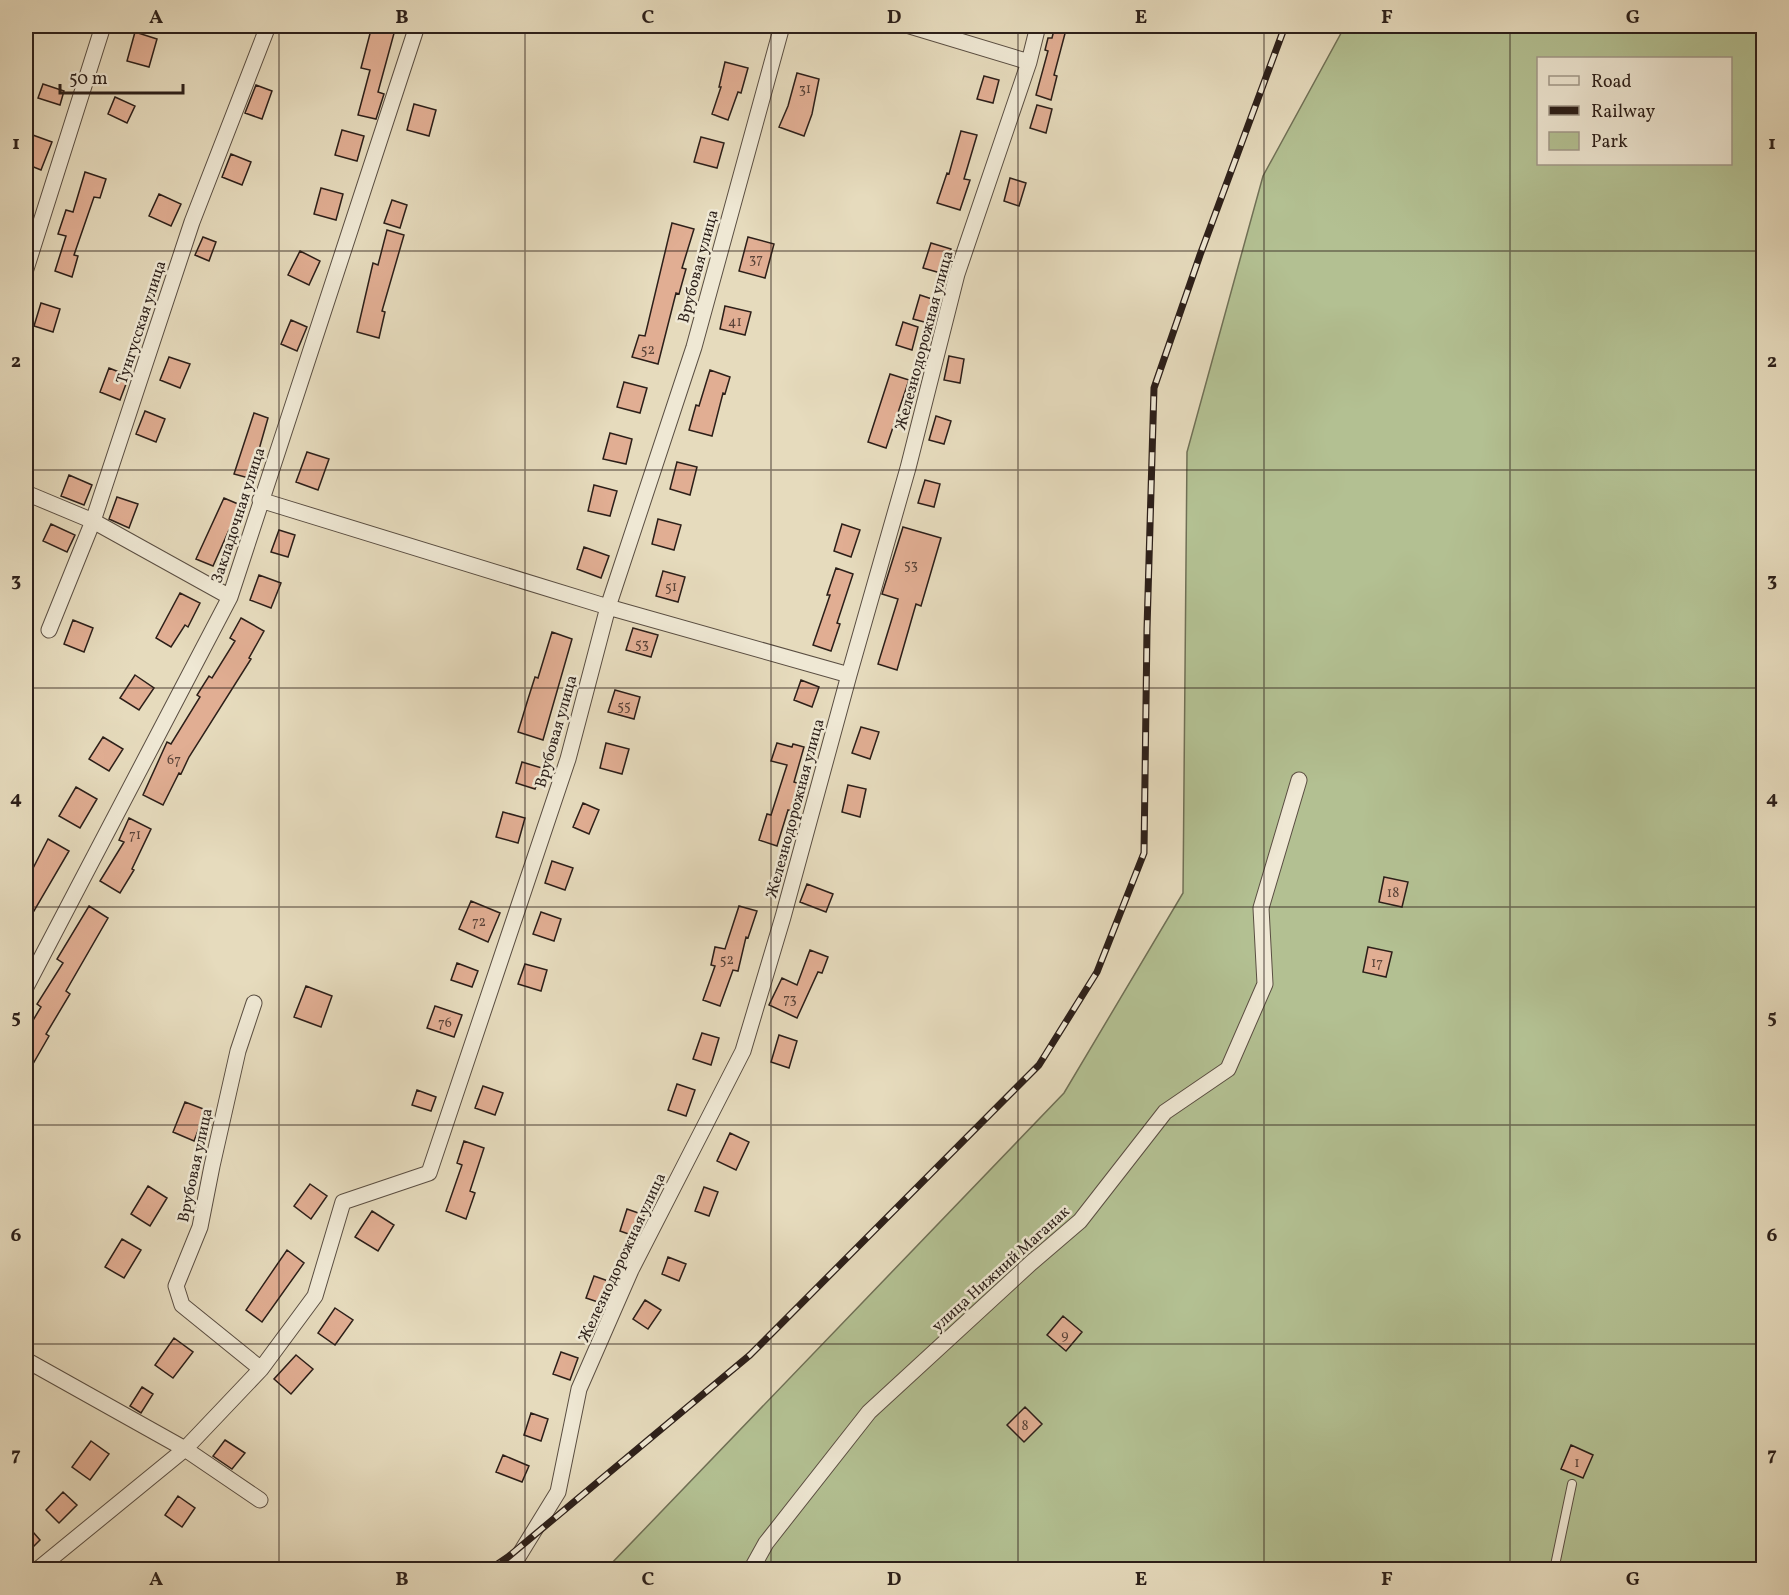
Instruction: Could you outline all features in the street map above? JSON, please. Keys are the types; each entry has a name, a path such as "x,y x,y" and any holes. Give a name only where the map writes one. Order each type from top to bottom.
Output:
{"street":[{"path":"26,269 103,26"},
{"name":"Тунгусская улица","path":"49,630 93,521 192,222 268,26"},
{"name":"Закладочная улица","path":"26,987 230,597 417,26"},
{"name":"Врубовая улица","path":"37,1569 185,1449 261,1369 315,1296 343,1202 429,1173 568,759 608,607 694,347 782,26"},
{"path":"910,26 1029,62"},
{"name":"Железнодорожная улица","path":"510,1569 558,1492 579,1389 631,1270 743,1051 783,917 908,468 957,274 1029,62 1038,26"},
{"path":"26,493 93,521 230,597"},
{"path":"260,500 608,607 849,675"},
{"name":"улица Нижний Маганак","path":"751,1569 766,1544 869,1412 1080,1221 1165,1112 1228,1069 1265,984 1261,908 1299,780"},
{"name":"Врубовая улица","path":"254,1003 238,1051 200,1227 176,1286 182,1305 261,1369"},
{"path":"26,1360 185,1449 260,1500"}],"lane":[{"path":"1554,1569 1572,1484"}],"green space":[{"path":"1345,26 1763,26 1763,1569 617,1570 610,1565 1064,1093 1183,893 1187,452 1263,176"}],"building":[{"path":"372,26 396,26 378,92 384,94 376,119 358,115 370,70 361,68"},
{"path":"1055,26 1067,26 1054,75 1057,76 1051,100 1036,95 1048,51 1045,50 1048,38 1052,38"},
{"path":"135,32 157,39 149,67 127,61"},
{"path":"725,62 748,68 741,93 738,92 728,120 712,114 721,87 719,87"},
{"path":"797,73 819,79 812,114 804,136 779,127 788,106"},
{"path":"984,76 999,80 993,103 977,99"},
{"path":"43,84 64,91 60,105 38,98"},
{"path":"256,85 272,91 262,119 245,113"},
{"path":"115,97 135,106 127,123 108,114"},
{"path":"414,104 436,110 429,136 407,130"},
{"path":"1037,105 1052,109 1046,133 1030,128"},
{"path":"342,130 364,136 357,161 335,155"},
{"path":"961,131 977,135 964,179 970,180 960,210 937,203 947,173 949,174"},
{"path":"30,134 52,142 41,170 26,164 26,147"},
{"path":"701,137 724,143 717,168 694,162"},
{"path":"231,154 251,162 242,185 222,177"},
{"path":"85,172 106,179 100,198 94,197 74,255 78,256 72,277 55,271 66,236 58,234 66,210 73,212"},
{"path":"1010,178 1026,183 1019,206 1004,201"},
{"path":"321,188 343,194 336,220 314,214"},
{"path":"159,194 181,204 171,226 149,216"},
{"path":"392,200 407,205 400,228 384,223"},
{"path":"672,223 694,229 682,268 686,269 679,294 676,293 658,364 632,357 639,335 645,336"},
{"path":"387,230 404,235 382,311 385,312 379,338 357,332 373,263 378,265"},
{"path":"203,237 216,242 209,261 195,255"},
{"path":"748,237 774,244 765,278 739,271"},
{"path":"931,243 951,249 944,274 923,268"},
{"path":"300,251 320,261 309,285 288,275"},
{"path":"920,295 935,300 928,323 913,319"},
{"path":"41,303 60,309 53,332 34,326"},
{"path":"725,306 751,312 745,335 720,329"},
{"path":"291,320 307,327 297,351 281,344"},
{"path":"903,322 918,327 912,350 896,345"},
{"path":"949,356 964,359 960,383 944,380"},
{"path":"169,357 190,364 180,388 160,380"},
{"path":"109,368 129,376 120,400 100,392"},
{"path":"710,370 730,377 725,394 723,393 712,436 689,430"},
{"path":"890,374 909,380 886,448 868,442"},
{"path":"624,382 647,388 640,413 617,407"},
{"path":"145,411 165,419 156,442 136,434"},
{"path":"254,413 268,418 258,453 263,454 256,480 234,474"},
{"path":"936,416 951,421 944,444 929,440"},
{"path":"610,433 632,439 626,464 603,459"},
{"path":"307,452 329,459 318,490 296,482"},
{"path":"677,462 697,467 690,495 670,489"},
{"path":"69,475 92,485 84,505 61,496"},
{"path":"925,480 940,484 934,507 918,503"},
{"path":"594,485 617,491 610,516 588,511"},
{"path":"117,497 138,504 129,528 109,519"},
{"path":"224,498 245,507 234,532 229,530 213,566 196,559"},
{"path":"658,519 681,525 674,550 652,544"},
{"path":"51,524 75,535 67,552 43,541"},
{"path":"842,524 860,530 851,557 834,551"},
{"path":"903,527 941,538 921,606 916,604 897,670 878,664 898,599 882,594"},
{"path":"279,530 295,535 288,557 271,552"},
{"path":"584,547 609,556 601,578 577,569"},
{"path":"836,568 853,574 837,623 840,624 831,651 813,645 830,595 827,595"},
{"path":"663,571 685,577 678,602 656,596"},
{"path":"259,575 281,583 271,608 250,600"},
{"path":"180,593 200,603 188,627 185,625 171,647 156,638"},
{"path":"241,618 264,631 249,658 251,659 189,757 181,774 179,773 163,805 143,795 167,742 171,744 200,697 197,695 209,676 212,678 235,641 230,638"},
{"path":"73,620 93,628 84,652 64,644"},
{"path":"633,628 658,635 651,657 626,650"},
{"path":"552,632 572,639 543,740 518,732"},
{"path":"135,675 154,688 139,710 120,698"},
{"path":"801,680 819,687 812,707 794,700"},
{"path":"615,690 640,697 634,719 608,712"},
{"path":"861,727 879,732 870,759 852,753"},
{"path":"103,737 123,749 109,771 89,759"},
{"path":"606,743 629,749 622,774 600,768"},
{"path":"777,743 804,747 794,782 800,784 792,811 788,810 777,846 759,840 767,814 771,815 787,765 771,761"},
{"path":"522,762 542,768 535,789 516,783"},
{"path":"848,785 866,789 860,817 842,812"},
{"path":"76,787 97,799 80,828 59,816"},
{"path":"583,803 599,810 589,834 573,827"},
{"path":"503,812 525,818 518,843 496,837"},
{"path":"129,818 151,829 132,869 134,870 120,893 100,881 124,842 119,840"},
{"path":"48,839 69,851 34,911 26,905 26,882"},
{"path":"552,861 573,868 565,890 545,883"},
{"path":"1384,877 1408,882 1402,907 1379,902"},
{"path":"807,884 833,894 826,912 800,902"},
{"path":"471,901 500,913 488,942 459,929"},
{"path":"89,906 108,918 66,991 70,994 46,1034 49,1036 26,1076 26,1032 41,1007 37,1004 63,963 57,959"},
{"path":"739,906 757,911 748,938 746,937 738,971 733,970 720,1006 703,1000 715,966 711,965 715,947 725,949"},
{"path":"541,912 561,919 554,941 533,934"},
{"path":"1368,947 1392,952 1386,977 1363,972"},
{"path":"810,950 828,957 822,973 818,972 797,1018 769,1005 782,978 797,985"},
{"path":"457,963 478,971 472,987 451,980"},
{"path":"525,964 547,970 541,991 518,984"},
{"path":"306,986 332,996 321,1027 294,1017"},
{"path":"435,1006 462,1015 454,1037 427,1028"},
{"path":"702,1033 719,1038 711,1065 693,1059"},
{"path":"779,1035 797,1041 789,1068 771,1062"},
{"path":"677,1084 695,1090 686,1116 668,1110"},
{"path":"483,1086 503,1093 495,1115 475,1108"},
{"path":"417,1090 436,1097 431,1111 412,1105"},
{"path":"185,1102 206,1110 194,1141 173,1132"},
{"path":"730,1133 749,1142 736,1170 717,1161"},
{"path":"464,1141 484,1148 470,1191 475,1193 466,1219 446,1211 462,1165 457,1163"},
{"path":"310,1184 327,1196 311,1219 294,1206"},
{"path":"148,1186 167,1198 150,1226 131,1214"},
{"path":"704,1187 718,1192 709,1216 695,1211"},
{"path":"627,1209 644,1215 637,1237 620,1231"},
{"path":"372,1211 394,1225 378,1251 355,1237"},
{"path":"122,1239 141,1250 124,1278 105,1267"},
{"path":"287,1250 304,1263 262,1322 246,1310"},
{"path":"668,1257 686,1264 679,1281 662,1274"},
{"path":"594,1276 611,1282 604,1304 586,1298"},
{"path":"645,1300 661,1310 648,1329 633,1319"},
{"path":"335,1308 353,1320 335,1345 318,1333"},
{"path":"1063,1316 1082,1332 1066,1351 1047,1335"},
{"path":"174,1338 193,1352 173,1378 155,1365"},
{"path":"561,1352 578,1358 570,1380 553,1374"},
{"path":"296,1355 313,1369 291,1394 274,1379"},
{"path":"142,1387 153,1394 141,1413 130,1406"},
{"path":"1025,1407 1042,1424 1024,1442 1007,1425"},
{"path":"531,1413 548,1419 541,1441 524,1435"},
{"path":"225,1440 245,1453 232,1469 213,1456"},
{"path":"91,1441 109,1454 90,1480 72,1467"},
{"path":"1571,1445 1593,1455 1583,1478 1561,1469"},
{"path":"503,1455 529,1466 522,1482 496,1472"},
{"path":"63,1492 77,1505 59,1523 46,1510"},
{"path":"178,1496 195,1508 182,1527 165,1515"},
{"path":"26,1524 40,1540 26,1554"}],"railway":[{"path":"489,1570 508,1557 750,1355 1039,1065 1097,972 1144,853 1147,629 1154,388 1200,255 1285,26"}]}
